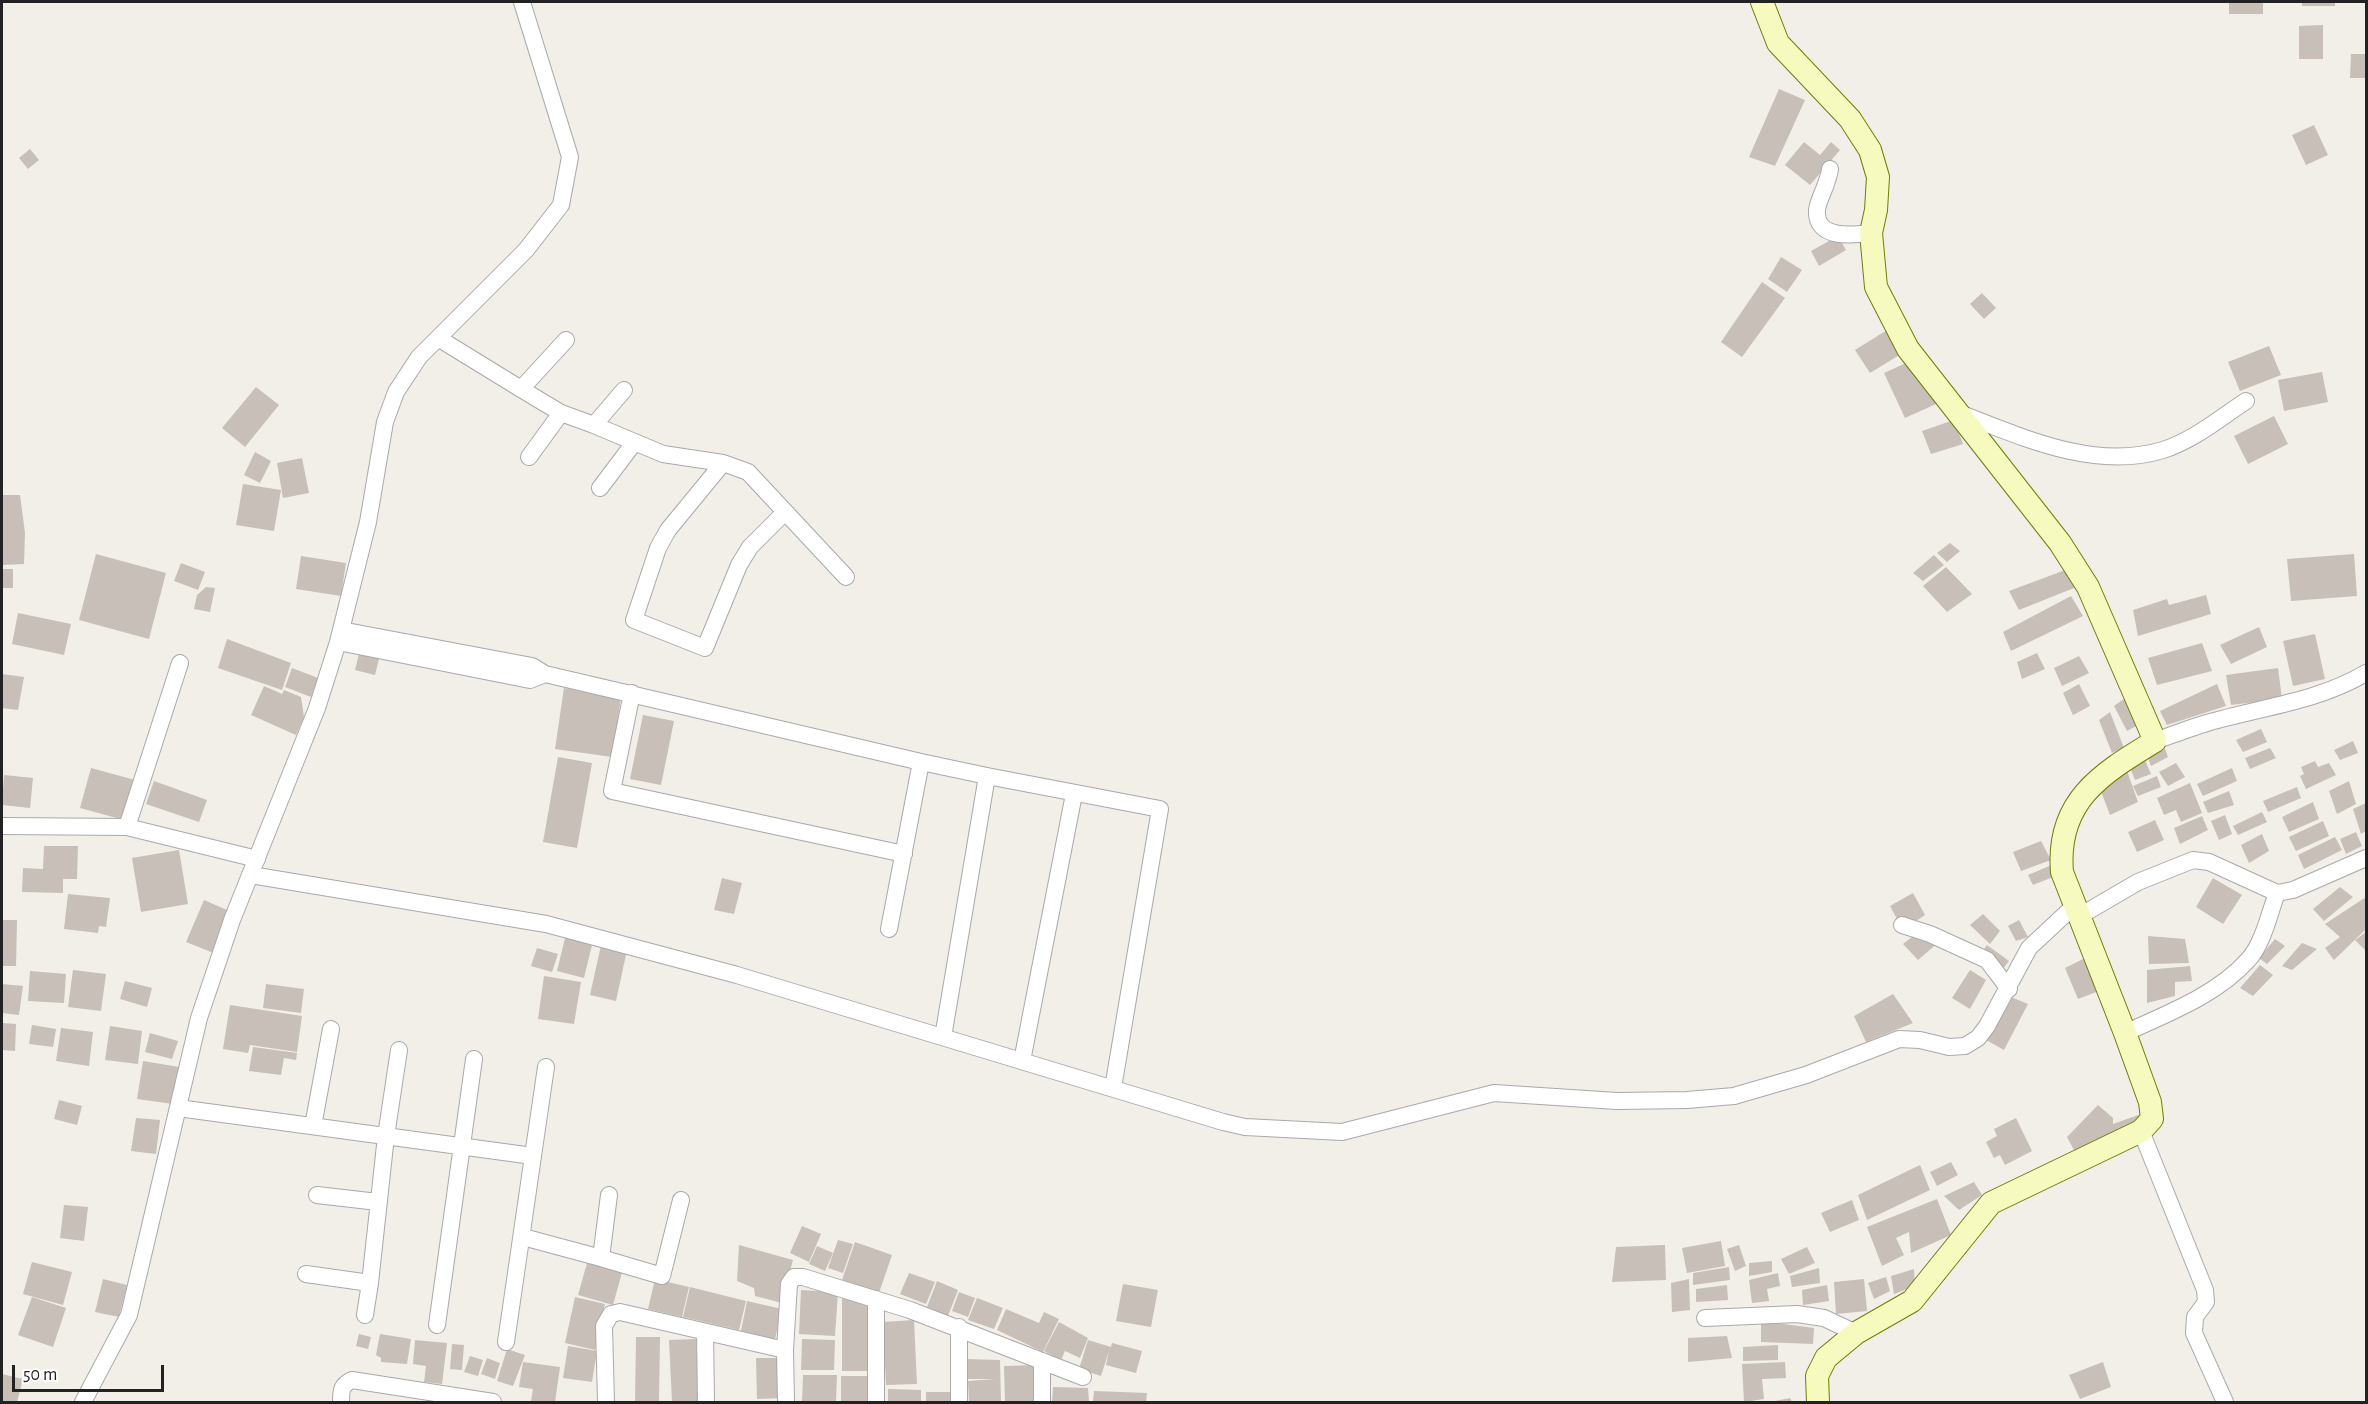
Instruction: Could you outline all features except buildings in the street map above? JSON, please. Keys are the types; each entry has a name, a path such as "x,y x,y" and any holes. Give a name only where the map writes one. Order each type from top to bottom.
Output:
{"street":[{"path":"83,1402 129,1315 205,996 250,875 317,708 340,636 368,522 385,422 396,392 406,374 438,338 526,250 561,205 570,157 522,2"},
{"path":"1762,2 1778,43 1850,119 1870,150 1878,177 1876,210 1871,233 1876,287 1908,349 2060,543 2088,587 2155,741"},
{"path":"1830,169 1828,185 1817,210 1821,223 1830,232 1843,237 1871,233"},
{"path":"438,338 561,412 663,454 723,463 748,472 846,577"},
{"path":"521,389 566,340"},
{"path":"594,425 624,390"},
{"path":"1958,413 2049,446 2127,458 2164,450 2190,437 2246,401"},
{"path":"529,457 561,412"},
{"path":"600,488 634,443"},
{"path":"723,463 663,539 634,620 705,648 739,565 750,547 785,512"},
{"path":"340,636 530,680 545,674 921,762 1074,794 1160,809 1113,1088"},
{"path":"127,827 180,663"},
{"path":"1818,1402 1817,1376 1826,1358 1856,1333 1912,1301 1990,1203 2141,1131 2150,1124 2153,1113 2125,1033 2062,872 2060,852 2070,812 2084,792 2107,770 2155,741 2208,723 2283,706 2350,683 2367,673"},
{"path":"632,693 612,791 904,854"},
{"path":"889,929 921,762"},
{"path":"943,1037 987,776"},
{"path":"1022,1061 1074,794"},
{"path":"2,826 127,827 257,859"},
{"path":"250,875 546,924 737,975 1245,1127 1342,1131 1494,1093 1617,1101 1687,1100 1734,1095 1795,1079 1899,1039 1949,1047 1965,1046 1982,1032 2009,989 2029,948 2076,912 2138,882 2193,860 2208,862 2277,893 2293,890 2367,858"},
{"path":"2125,1033 2184,1006 2220,983 2249,960 2261,936 2277,893"},
{"path":"1902,925 1930,934 1987,960 2009,989"},
{"path":"313,1126 331,1029"},
{"path":"365,1316 386,1136 399,1050"},
{"path":"437,1325 474,1059"},
{"path":"506,1342 546,1067"},
{"path":"178,1108 532,1156"},
{"path":"2141,1131 2205,1290 2206,1302 2195,1317 2194,1333 2225,1402"},
{"path":"317,1195 378,1202"},
{"path":"601,1258 609,1195"},
{"path":"523,1237 662,1276 681,1200"},
{"path":"306,1274 370,1283"},
{"path":"786,1402 785,1350 789,1284 794,1277 803,1276 959,1327 1083,1377"},
{"path":"876,1299 876,1402"},
{"path":"606,1402 604,1326 611,1314 620,1312 785,1350"},
{"path":"1705,1318 1797,1314 1824,1318 1856,1333"},
{"path":"959,1327 959,1402"},
{"path":"705,1332 706,1402"},
{"path":"1042,1361 1042,1402"},
{"path":"341,1402 341,1391 345,1384 352,1380 427,1397 493,1402"}]}
